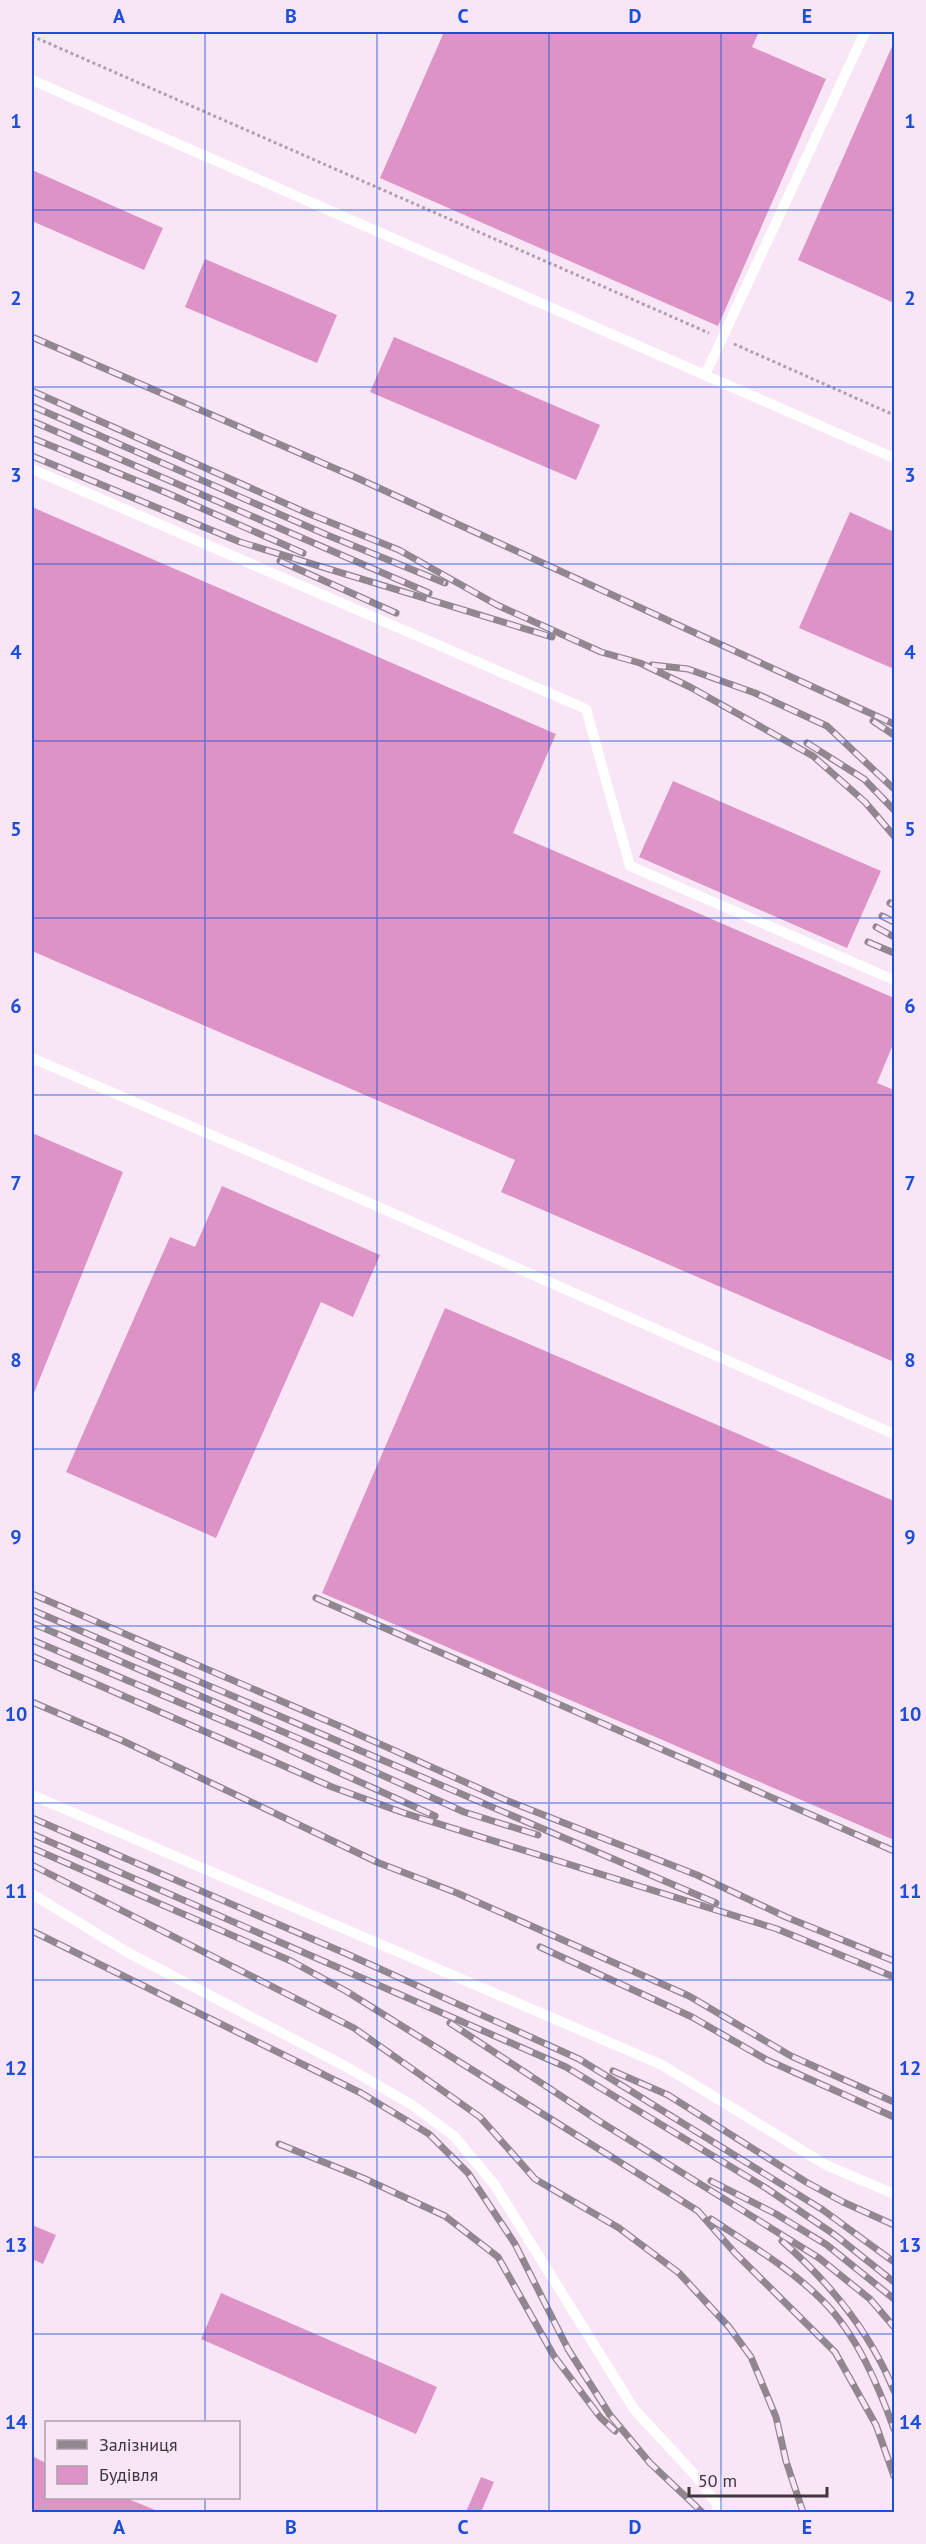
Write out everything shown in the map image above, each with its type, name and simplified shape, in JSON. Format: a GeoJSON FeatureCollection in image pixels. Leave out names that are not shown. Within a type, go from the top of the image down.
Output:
{"type":"FeatureCollection","features":[{"type":"Feature","properties":{"kind":"lane"},"geometry":{"type":"LineString","coordinates":[[705,375],[865,32]]}},
{"type":"Feature","properties":{"kind":"lane"},"geometry":{"type":"LineString","coordinates":[[32,80],[894,458]]}},
{"type":"Feature","properties":{"kind":"lane"},"geometry":{"type":"LineString","coordinates":[[32,469],[586,709],[630,866],[894,980]]}},
{"type":"Feature","properties":{"kind":"lane"},"geometry":{"type":"LineString","coordinates":[[32,1058],[356,1197],[894,1434]]}},
{"type":"Feature","properties":{"kind":"lane"},"geometry":{"type":"LineString","coordinates":[[32,1795],[662,2065],[826,2165],[894,2194]]}},
{"type":"Feature","properties":{"kind":"lane"},"geometry":{"type":"LineString","coordinates":[[32,1894],[127,1952],[343,2065],[412,2105],[454,2136],[494,2184],[634,2409],[694,2474],[717,2504],[717,2512]]}},
{"type":"Feature","properties":{"kind":"path"},"geometry":{"type":"LineString","coordinates":[[32,36],[894,415]]}},
{"type":"Feature","properties":{"kind":"building"},"geometry":{"type":"Polygon","coordinates":[[[444,32],[759,32],[752,47],[826,79],[718,326],[380,178],[444,32]]]}},
{"type":"Feature","properties":{"kind":"building"},"geometry":{"type":"Polygon","coordinates":[[[894,42],[894,303],[798,260],[894,42]]]}},
{"type":"Feature","properties":{"kind":"building"},"geometry":{"type":"Polygon","coordinates":[[[32,170],[163,228],[144,270],[32,221],[32,170]]]}},
{"type":"Feature","properties":{"kind":"building"},"geometry":{"type":"Polygon","coordinates":[[[205,259],[337,315],[317,363],[185,307],[205,259]]]}},
{"type":"Feature","properties":{"kind":"building"},"geometry":{"type":"Polygon","coordinates":[[[394,337],[600,425],[576,480],[370,392],[394,337]]]}},
{"type":"Feature","properties":{"kind":"building"},"geometry":{"type":"Polygon","coordinates":[[[32,507],[556,734],[513,833],[894,998],[894,1042],[877,1083],[894,1090],[894,1362],[501,1192],[515,1160],[32,951],[32,507]]]}},
{"type":"Feature","properties":{"kind":"building"},"geometry":{"type":"Polygon","coordinates":[[[850,512],[894,532],[894,669],[799,628],[850,512]]]}},
{"type":"Feature","properties":{"kind":"building"},"geometry":{"type":"Polygon","coordinates":[[[673,781],[881,871],[847,948],[639,857],[673,781]]]}},
{"type":"Feature","properties":{"kind":"building"},"geometry":{"type":"Polygon","coordinates":[[[32,1133],[123,1172],[32,1398],[32,1133]]]}},
{"type":"Feature","properties":{"kind":"building"},"geometry":{"type":"Polygon","coordinates":[[[222,1186],[380,1255],[353,1317],[321,1302],[216,1538],[66,1472],[170,1237],[195,1247],[222,1186]]]}},
{"type":"Feature","properties":{"kind":"building"},"geometry":{"type":"Polygon","coordinates":[[[445,1308],[894,1501],[894,1840],[322,1593],[445,1308]]]}},
{"type":"Feature","properties":{"kind":"building"},"geometry":{"type":"Polygon","coordinates":[[[32,2225],[56,2235],[43,2264],[32,2259],[32,2225]]]}},
{"type":"Feature","properties":{"kind":"building"},"geometry":{"type":"Polygon","coordinates":[[[221,2293],[437,2387],[416,2434],[201,2339],[221,2293]]]}},
{"type":"Feature","properties":{"kind":"building"},"geometry":{"type":"Polygon","coordinates":[[[32,2456],[45,2462],[45,2499],[128,2499],[160,2512],[32,2512],[32,2456]]]}},
{"type":"Feature","properties":{"kind":"building"},"geometry":{"type":"Polygon","coordinates":[[[481,2477],[494,2482],[481,2512],[466,2512],[481,2477]]]}},
{"type":"Feature","properties":{"kind":"railway"},"geometry":{"type":"LineString","coordinates":[[32,337],[357,478],[894,724]]}},
{"type":"Feature","properties":{"kind":"railway"},"geometry":{"type":"LineString","coordinates":[[32,391],[307,513],[399,550],[497,605],[601,652],[640,663],[690,687],[813,756],[865,802],[894,836]]}},
{"type":"Feature","properties":{"kind":"railway"},"geometry":{"type":"LineString","coordinates":[[32,406],[327,535],[445,583]]}},
{"type":"Feature","properties":{"kind":"railway"},"geometry":{"type":"LineString","coordinates":[[32,421],[429,593]]}},
{"type":"Feature","properties":{"kind":"railway"},"geometry":{"type":"LineString","coordinates":[[32,438],[167,493],[303,553]]}},
{"type":"Feature","properties":{"kind":"railway"},"geometry":{"type":"LineString","coordinates":[[32,456],[240,542],[552,637]]}},
{"type":"Feature","properties":{"kind":"railway"},"geometry":{"type":"LineString","coordinates":[[280,561],[396,613]]}},
{"type":"Feature","properties":{"kind":"railway"},"geometry":{"type":"LineString","coordinates":[[652,665],[688,669],[755,693],[827,726],[894,789]]}},
{"type":"Feature","properties":{"kind":"railway"},"geometry":{"type":"LineString","coordinates":[[873,721],[894,735]]}},
{"type":"Feature","properties":{"kind":"railway"},"geometry":{"type":"LineString","coordinates":[[807,743],[864,779],[894,810]]}},
{"type":"Feature","properties":{"kind":"railway"},"geometry":{"type":"LineString","coordinates":[[890,903],[894,905]]}},
{"type":"Feature","properties":{"kind":"railway"},"geometry":{"type":"LineString","coordinates":[[882,916],[894,922]]}},
{"type":"Feature","properties":{"kind":"railway"},"geometry":{"type":"LineString","coordinates":[[876,927],[894,937]]}},
{"type":"Feature","properties":{"kind":"railway"},"geometry":{"type":"LineString","coordinates":[[868,942],[894,953]]}},
{"type":"Feature","properties":{"kind":"railway"},"geometry":{"type":"LineString","coordinates":[[32,1594],[503,1799],[697,1875],[786,1917],[894,1961]]}},
{"type":"Feature","properties":{"kind":"railway"},"geometry":{"type":"LineString","coordinates":[[316,1598],[894,1851]]}},
{"type":"Feature","properties":{"kind":"railway"},"geometry":{"type":"LineString","coordinates":[[32,1610],[716,1903]]}},
{"type":"Feature","properties":{"kind":"railway"},"geometry":{"type":"LineString","coordinates":[[32,1623],[464,1812],[538,1835]]}},
{"type":"Feature","properties":{"kind":"railway"},"geometry":{"type":"LineString","coordinates":[[32,1640],[254,1734],[435,1816]]}},
{"type":"Feature","properties":{"kind":"railway"},"geometry":{"type":"LineString","coordinates":[[32,1656],[332,1787],[404,1813],[777,1929],[894,1977]]}},
{"type":"Feature","properties":{"kind":"railway"},"geometry":{"type":"LineString","coordinates":[[32,1702],[121,1740],[379,1863],[457,1893],[689,1996],[791,2056],[894,2102]]}},
{"type":"Feature","properties":{"kind":"railway"},"geometry":{"type":"LineString","coordinates":[[32,1818],[347,1954],[579,2059],[823,2210],[894,2262]]}},
{"type":"Feature","properties":{"kind":"railway"},"geometry":{"type":"LineString","coordinates":[[32,1834],[566,2067],[766,2188],[835,2235],[894,2282]]}},
{"type":"Feature","properties":{"kind":"railway"},"geometry":{"type":"LineString","coordinates":[[32,1848],[291,1961],[346,1991],[698,2211],[735,2253],[835,2352],[876,2425],[894,2476]]}},
{"type":"Feature","properties":{"kind":"railway"},"geometry":{"type":"LineString","coordinates":[[32,1865],[354,2028],[480,2117],[535,2179],[619,2228],[679,2273],[729,2327],[751,2357],[776,2417],[786,2461],[803,2512]]}},
{"type":"Feature","properties":{"kind":"railway"},"geometry":{"type":"LineString","coordinates":[[32,1931],[361,2093],[429,2134],[468,2173],[515,2244],[568,2349],[610,2415],[650,2463],[702,2512]]}},
{"type":"Feature","properties":{"kind":"railway"},"geometry":{"type":"LineString","coordinates":[[540,1947],[692,2017],[767,2060],[894,2117]]}},
{"type":"Feature","properties":{"kind":"railway"},"geometry":{"type":"LineString","coordinates":[[450,2023],[599,2121],[819,2258],[870,2299],[894,2327]]}},
{"type":"Feature","properties":{"kind":"railway"},"geometry":{"type":"LineString","coordinates":[[613,2071],[668,2095],[806,2182],[894,2225]]}},
{"type":"Feature","properties":{"kind":"railway"},"geometry":{"type":"LineString","coordinates":[[279,2144],[363,2178],[445,2216],[498,2257],[554,2356],[600,2417],[615,2431]]}},
{"type":"Feature","properties":{"kind":"railway"},"geometry":{"type":"LineString","coordinates":[[711,2181],[776,2214],[827,2245],[894,2299]]}},
{"type":"Feature","properties":{"kind":"railway"},"geometry":{"type":"LineString","coordinates":[[711,2219],[797,2278],[835,2314],[865,2361],[894,2429]]}},
{"type":"Feature","properties":{"kind":"railway"},"geometry":{"type":"LineString","coordinates":[[782,2241],[800,2257],[847,2309],[873,2348],[894,2391]]}}]}
